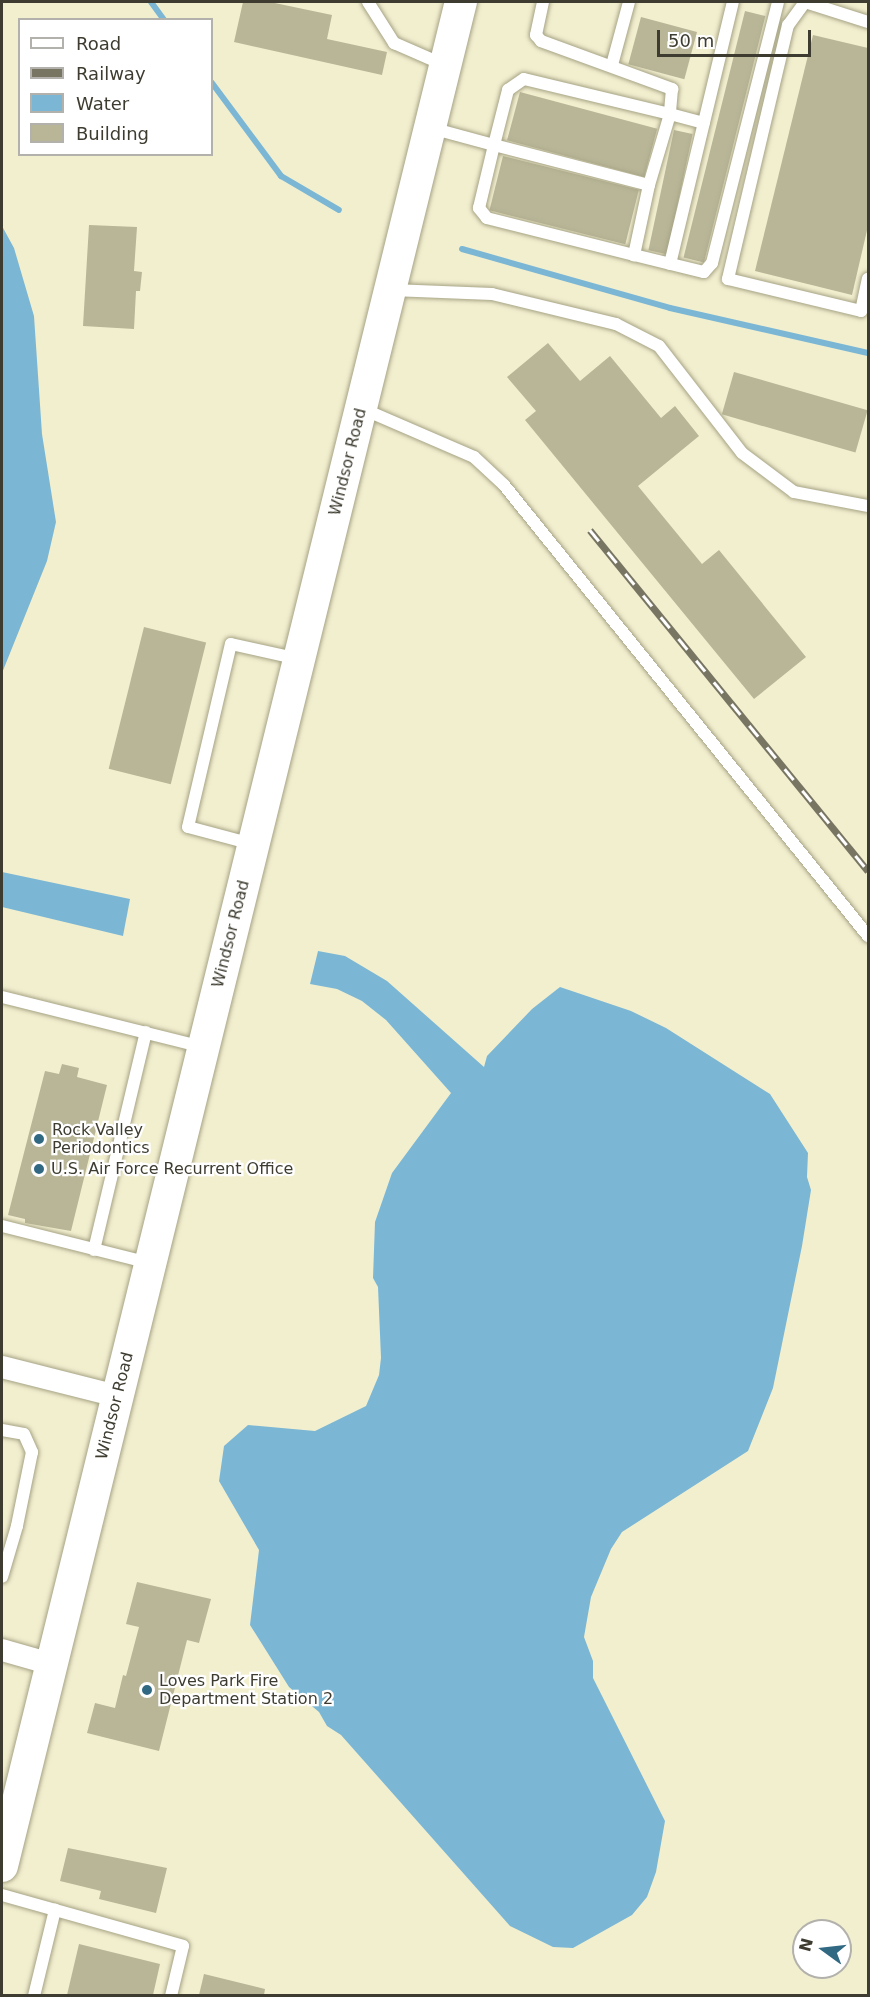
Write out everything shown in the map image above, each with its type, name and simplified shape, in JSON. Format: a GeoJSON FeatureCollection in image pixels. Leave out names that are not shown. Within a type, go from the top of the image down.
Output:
{"type":"FeatureCollection","features":[{"type":"Feature","properties":{"kind":"street","name":"Windsor Road"},"geometry":{"type":"LineString","coordinates":[[2,1866],[461,2]]}},
{"type":"Feature","properties":{"kind":"street"},"geometry":{"type":"LineString","coordinates":[[2,1367],[117,1396]]}},
{"type":"Feature","properties":{"kind":"street"},"geometry":{"type":"LineString","coordinates":[[2,1650],[51,1664]]}},
{"type":"Feature","properties":{"kind":"lane"},"geometry":{"type":"LineString","coordinates":[[368,2],[394,43],[445,66]]}},
{"type":"Feature","properties":{"kind":"lane"},"geometry":{"type":"LineString","coordinates":[[543,2],[536,35],[541,41],[612,65],[672,89],[670,114],[650,185],[634,255]]}},
{"type":"Feature","properties":{"kind":"lane"},"geometry":{"type":"LineString","coordinates":[[612,65],[629,2]]}},
{"type":"Feature","properties":{"kind":"lane"},"geometry":{"type":"LineString","coordinates":[[670,264],[733,2]]}},
{"type":"Feature","properties":{"kind":"lane"},"geometry":{"type":"LineString","coordinates":[[704,123],[524,79],[508,90],[479,208],[487,218],[704,272],[712,263],[777,2]]}},
{"type":"Feature","properties":{"kind":"lane"},"geometry":{"type":"LineString","coordinates":[[868,22],[805,2],[788,25],[729,279],[861,311],[868,279]]}},
{"type":"Feature","properties":{"kind":"lane"},"geometry":{"type":"LineString","coordinates":[[430,128],[650,185]]}},
{"type":"Feature","properties":{"kind":"lane"},"geometry":{"type":"LineString","coordinates":[[390,290],[492,294],[616,324],[659,346],[742,453],[794,492],[868,507]]}},
{"type":"Feature","properties":{"kind":"lane"},"geometry":{"type":"LineString","coordinates":[[361,408],[474,457],[504,485],[868,936]]}},
{"type":"Feature","properties":{"kind":"lane"},"geometry":{"type":"LineString","coordinates":[[254,844],[188,826],[231,644],[299,659]]}},
{"type":"Feature","properties":{"kind":"lane"},"geometry":{"type":"LineString","coordinates":[[2,997],[203,1047]]}},
{"type":"Feature","properties":{"kind":"lane"},"geometry":{"type":"LineString","coordinates":[[94,1250],[146,1032]]}},
{"type":"Feature","properties":{"kind":"lane"},"geometry":{"type":"LineString","coordinates":[[2,1226],[150,1264]]}},
{"type":"Feature","properties":{"kind":"lane"},"geometry":{"type":"LineString","coordinates":[[2,1431],[24,1434],[32,1452],[17,1526],[2,1577]]}},
{"type":"Feature","properties":{"kind":"lane"},"geometry":{"type":"LineString","coordinates":[[2,1895],[183,1947],[171,1995]]}},
{"type":"Feature","properties":{"kind":"lane"},"geometry":{"type":"LineString","coordinates":[[34,1995],[55,1910]]}},
{"type":"Feature","properties":{"kind":"water"},"geometry":{"type":"Polygon","coordinates":[[[2,226],[14,248],[34,316],[42,434],[56,522],[47,561],[2,673],[2,226]]]}},
{"type":"Feature","properties":{"kind":"water"},"geometry":{"type":"Polygon","coordinates":[[[2,872],[130,899],[123,936],[2,907],[2,872]]]}},
{"type":"Feature","properties":{"kind":"water"},"geometry":{"type":"Polygon","coordinates":[[[318,951],[345,956],[387,981],[484,1067],[487,1056],[532,1009],[560,987],[631,1011],[666,1028],[770,1094],[808,1153],[807,1177],[811,1190],[802,1246],[773,1388],[748,1451],[622,1532],[611,1549],[591,1597],[584,1637],[593,1661],[593,1678],[665,1821],[656,1872],[647,1897],[632,1915],[573,1948],[553,1947],[510,1926],[341,1735],[327,1726],[319,1712],[289,1687],[250,1625],[259,1550],[219,1481],[224,1446],[248,1425],[315,1431],[366,1406],[379,1375],[381,1358],[378,1287],[373,1278],[375,1222],[392,1173],[451,1093],[386,1020],[362,1001],[337,989],[310,984],[318,951]]]}},
{"type":"Feature","properties":{"kind":"building"},"geometry":{"type":"Polygon","coordinates":[[[243,2],[270,2],[332,15],[327,39],[387,52],[382,75],[234,42],[243,2]]]}},
{"type":"Feature","properties":{"kind":"building"},"geometry":{"type":"Polygon","coordinates":[[[745,11],[765,16],[704,263],[684,257],[745,11]]]}},
{"type":"Feature","properties":{"kind":"building"},"geometry":{"type":"Polygon","coordinates":[[[641,17],[697,32],[684,79],[628,64],[641,17]]]}},
{"type":"Feature","properties":{"kind":"building"},"geometry":{"type":"Polygon","coordinates":[[[813,35],[868,48],[868,226],[852,295],[755,271],[813,35]]]}},
{"type":"Feature","properties":{"kind":"building"},"geometry":{"type":"Polygon","coordinates":[[[520,92],[657,129],[644,177],[507,140],[520,92]]]}},
{"type":"Feature","properties":{"kind":"building"},"geometry":{"type":"Polygon","coordinates":[[[674,130],[693,134],[667,254],[648,250],[674,130]]]}},
{"type":"Feature","properties":{"kind":"building"},"geometry":{"type":"Polygon","coordinates":[[[503,156],[639,190],[625,244],[489,210],[503,156]]]}},
{"type":"Feature","properties":{"kind":"building"},"geometry":{"type":"Polygon","coordinates":[[[89,225],[137,227],[134,271],[142,272],[140,291],[136,291],[134,329],[83,326],[89,225]]]}},
{"type":"Feature","properties":{"kind":"building"},"geometry":{"type":"Polygon","coordinates":[[[548,343],[580,381],[610,356],[661,418],[675,406],[699,436],[638,486],[702,564],[719,550],[806,657],[754,699],[525,420],[536,411],[507,377],[548,343]]]}},
{"type":"Feature","properties":{"kind":"building"},"geometry":{"type":"Polygon","coordinates":[[[734,372],[868,410],[855,453],[722,414],[734,372]]]}},
{"type":"Feature","properties":{"kind":"building"},"geometry":{"type":"Polygon","coordinates":[[[144,627],[206,642],[171,784],[109,769],[144,627]]]}},
{"type":"Feature","properties":{"kind":"building"},"geometry":{"type":"Polygon","coordinates":[[[62,1064],[79,1068],[77,1077],[107,1085],[71,1231],[25,1223],[25,1219],[8,1215],[45,1071],[59,1074],[62,1064]]]}},
{"type":"Feature","properties":{"kind":"building","name":"Loves Park Fire Department Station 2"},"geometry":{"type":"Polygon","coordinates":[[[137,1582],[211,1599],[199,1643],[187,1640],[159,1751],[87,1733],[95,1703],[115,1708],[123,1675],[126,1676],[139,1627],[126,1624],[137,1582]]]}},
{"type":"Feature","properties":{"kind":"building"},"geometry":{"type":"Polygon","coordinates":[[[68,1848],[167,1868],[156,1913],[99,1899],[101,1891],[60,1881],[68,1848]]]}},
{"type":"Feature","properties":{"kind":"building"},"geometry":{"type":"Polygon","coordinates":[[[79,1944],[160,1964],[153,1995],[67,1995],[79,1944]]]}},
{"type":"Feature","properties":{"kind":"building"},"geometry":{"type":"Polygon","coordinates":[[[204,1974],[265,1989],[264,1995],[199,1995],[204,1974]]]}},
{"type":"Feature","properties":{"kind":"waterway"},"geometry":{"type":"LineString","coordinates":[[151,2],[163,18]]}},
{"type":"Feature","properties":{"kind":"waterway"},"geometry":{"type":"LineString","coordinates":[[213,84],[281,176],[339,210]]}},
{"type":"Feature","properties":{"kind":"waterway"},"geometry":{"type":"LineString","coordinates":[[462,249],[670,308],[868,353]]}},
{"type":"Feature","properties":{"kind":"railway"},"geometry":{"type":"LineString","coordinates":[[590,530],[868,871]]}},
{"type":"Feature","properties":{"kind":"place","name":"Rock Valley Periodontics"},"geometry":{"type":"Point","coordinates":[39,1139]}},
{"type":"Feature","properties":{"kind":"place","name":"U.S. Air Force Recurrent Office"},"geometry":{"type":"Point","coordinates":[39,1169]}},
{"type":"Feature","properties":{"kind":"place","name":"Loves Park Fire Department Station 2"},"geometry":{"type":"Point","coordinates":[147,1690]}}]}
